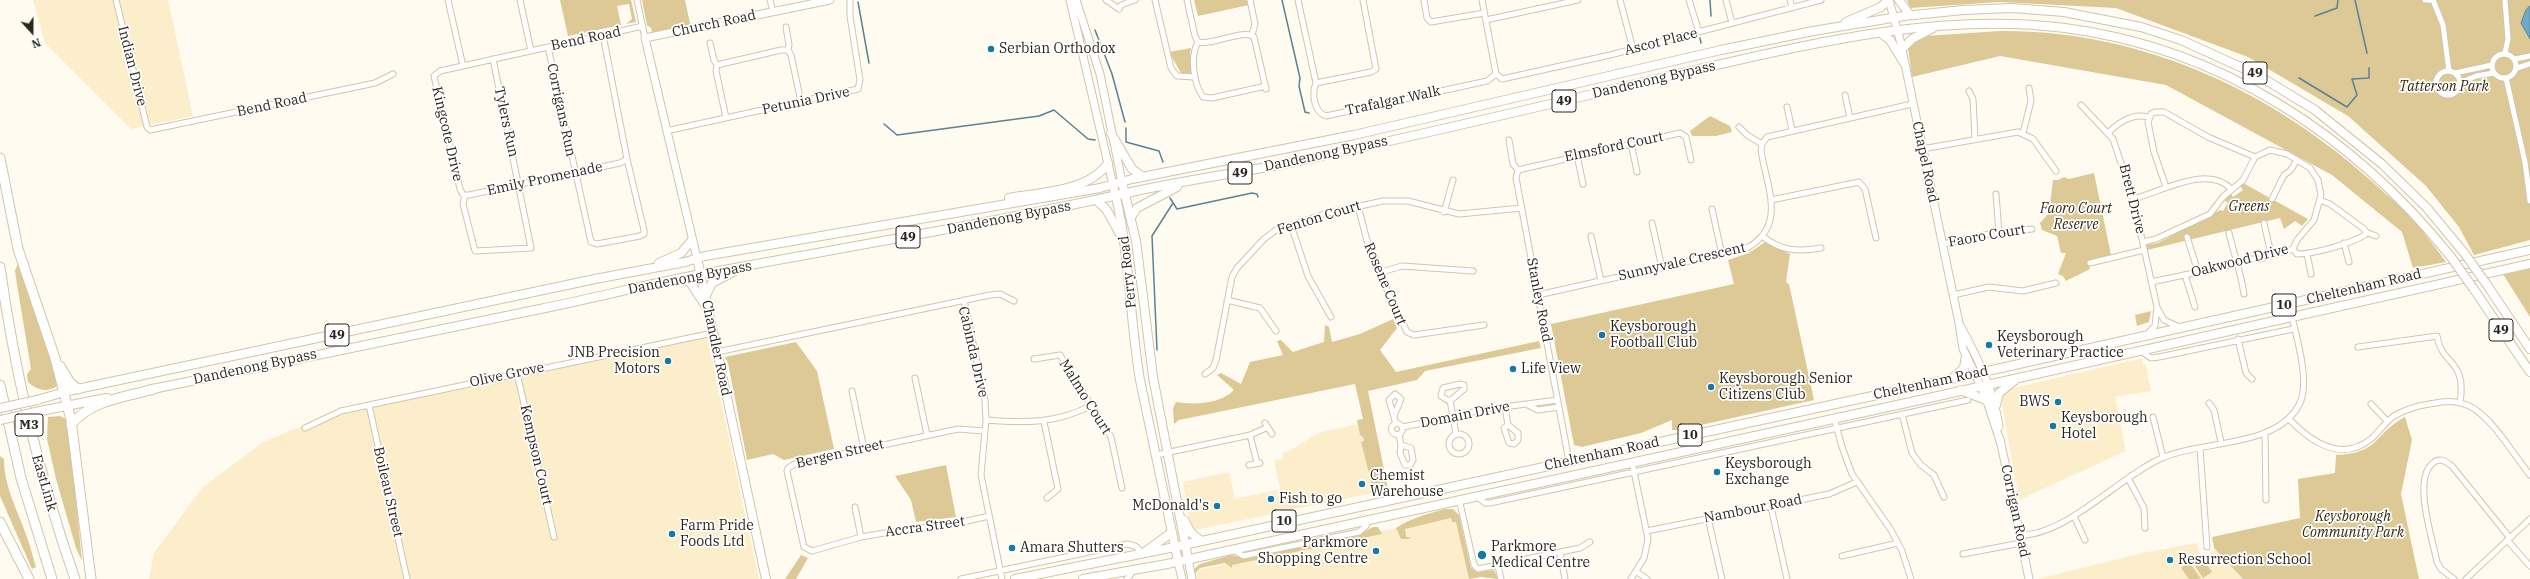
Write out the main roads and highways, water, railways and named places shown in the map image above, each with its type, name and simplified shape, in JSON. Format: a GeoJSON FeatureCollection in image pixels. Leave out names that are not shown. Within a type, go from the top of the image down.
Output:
{"type":"FeatureCollection","features":[{"type":"Feature","properties":{"kind":"highway"},"geometry":{"type":"LineString","coordinates":[[0,158],[18,249],[54,358],[67,406],[71,425],[91,579]]}},
{"type":"Feature","properties":{"kind":"highway","name":"EastLink"},"geometry":{"type":"LineString","coordinates":[[0,267],[10,343],[28,421],[54,518],[75,579]]}},
{"type":"Feature","properties":{"kind":"highway"},"geometry":{"type":"LineString","coordinates":[[54,358],[70,383],[78,389]]}},
{"type":"Feature","properties":{"kind":"highway","name":"EastLink"},"geometry":{"type":"LineString","coordinates":[[0,385],[21,478],[52,579]]}},
{"type":"Feature","properties":{"kind":"highway"},"geometry":{"type":"LineString","coordinates":[[71,425],[80,414],[94,406],[154,389]]}},
{"type":"Feature","properties":{"kind":"highway"},"geometry":{"type":"LineString","coordinates":[[0,522],[29,579]]}},
{"type":"Feature","properties":{"kind":"main road","name":"Church Road"},"geometry":{"type":"LineString","coordinates":[[645,38],[830,0]]}},
{"type":"Feature","properties":{"kind":"main road","name":"Perry Road"},"geometry":{"type":"LineString","coordinates":[[1070,0],[1116,197],[1125,243],[1135,351],[1178,561]]}},
{"type":"Feature","properties":{"kind":"main road","name":"Perry Road"},"geometry":{"type":"LineString","coordinates":[[1076,0],[1100,74],[1111,133],[1131,217],[1138,256],[1149,355],[1188,559]]}},
{"type":"Feature","properties":{"kind":"main road"},"geometry":{"type":"LineString","coordinates":[[1832,28],[1872,12],[1888,0]]}},
{"type":"Feature","properties":{"kind":"main road","name":"Chapel Road"},"geometry":{"type":"LineString","coordinates":[[1888,0],[1898,30],[1912,104],[1959,323],[1961,342],[1974,374]]}},
{"type":"Feature","properties":{"kind":"main road"},"geometry":{"type":"LineString","coordinates":[[1899,0],[1910,15]]}},
{"type":"Feature","properties":{"kind":"main road","name":"Dandenong Bypass"},"geometry":{"type":"LineString","coordinates":[[0,408],[78,389],[595,279],[630,274],[756,246],[1113,185],[1143,177],[1354,135],[1721,50],[1832,28],[1910,15],[1987,8],[2064,12],[2141,27],[2214,53],[2278,86],[2339,128],[2399,180],[2437,220],[2465,254],[2530,349]]}},
{"type":"Feature","properties":{"kind":"main road","name":"Dandenong Bypass"},"geometry":{"type":"LineString","coordinates":[[0,420],[745,266],[1097,201],[1317,157],[1783,50],[1898,30],[1937,26],[2023,25],[2100,34],[2166,51],[2228,75],[2292,111],[2353,156],[2406,205],[2451,258],[2530,372]]}},
{"type":"Feature","properties":{"kind":"main road"},"geometry":{"type":"LineString","coordinates":[[1902,49],[1912,39],[1937,26]]}},
{"type":"Feature","properties":{"kind":"main road"},"geometry":{"type":"LineString","coordinates":[[1881,34],[1890,40],[1904,63]]}},
{"type":"Feature","properties":{"kind":"main road","name":"Chandler Road"},"geometry":{"type":"LineString","coordinates":[[645,38],[701,275],[766,579]]}},
{"type":"Feature","properties":{"kind":"main road"},"geometry":{"type":"LineString","coordinates":[[1111,133],[1132,169],[1143,177]]}},
{"type":"Feature","properties":{"kind":"main road"},"geometry":{"type":"LineString","coordinates":[[982,208],[1008,198],[1082,183],[1102,170],[1108,162]]}},
{"type":"Feature","properties":{"kind":"main road"},"geometry":{"type":"LineString","coordinates":[[1131,217],[1133,212],[1142,204],[1184,183]]}},
{"type":"Feature","properties":{"kind":"main road"},"geometry":{"type":"LineString","coordinates":[[1097,201],[1106,209],[1125,243]]}},
{"type":"Feature","properties":{"kind":"main road"},"geometry":{"type":"LineString","coordinates":[[630,274],[672,258],[685,250],[692,240]]}},
{"type":"Feature","properties":{"kind":"main road","name":"Cheltenham Road"},"geometry":{"type":"LineString","coordinates":[[1015,579],[1570,462],[2530,250]]}},
{"type":"Feature","properties":{"kind":"main road","name":"Cheltenham Road"},"geometry":{"type":"LineString","coordinates":[[1083,579],[1188,559],[1989,385],[2530,264]]}},
{"type":"Feature","properties":{"kind":"main road"},"geometry":{"type":"LineString","coordinates":[[705,297],[712,283],[745,266]]}},
{"type":"Feature","properties":{"kind":"main road"},"geometry":{"type":"LineString","coordinates":[[682,279],[690,282],[708,308]]}},
{"type":"Feature","properties":{"kind":"main road","name":"Chapel Road"},"geometry":{"type":"LineString","coordinates":[[1959,323],[1989,385]]}},
{"type":"Feature","properties":{"kind":"main road"},"geometry":{"type":"LineString","coordinates":[[1954,378],[1964,368],[1966,356]]}},
{"type":"Feature","properties":{"kind":"main road","name":"Corrigan Road"},"geometry":{"type":"LineString","coordinates":[[1974,374],[1986,400],[2001,444]]}},
{"type":"Feature","properties":{"kind":"main road"},"geometry":{"type":"LineString","coordinates":[[1996,405],[1999,393],[2019,378]]}},
{"type":"Feature","properties":{"kind":"main road","name":"Corrigan Road"},"geometry":{"type":"LineString","coordinates":[[1989,385],[1996,405],[2001,444],[2029,579]]}},
{"type":"Feature","properties":{"kind":"main road"},"geometry":{"type":"LineString","coordinates":[[1961,390],[1986,400]]}},
{"type":"Feature","properties":{"kind":"main road"},"geometry":{"type":"LineString","coordinates":[[1629,448],[1632,462]]}},
{"type":"Feature","properties":{"kind":"main road"},"geometry":{"type":"LineString","coordinates":[[1570,462],[1572,475]]}},
{"type":"Feature","properties":{"kind":"main road"},"geometry":{"type":"LineString","coordinates":[[1384,500],[1387,515]]}},
{"type":"Feature","properties":{"kind":"main road"},"geometry":{"type":"LineString","coordinates":[[1178,507],[1187,528],[1200,540]]}},
{"type":"Feature","properties":{"kind":"main road"},"geometry":{"type":"LineString","coordinates":[[1144,553],[1172,532]]}},
{"type":"Feature","properties":{"kind":"main road"},"geometry":{"type":"LineString","coordinates":[[1188,559],[1192,579]]}},
{"type":"Feature","properties":{"kind":"main road"},"geometry":{"type":"LineString","coordinates":[[1178,561],[1182,579]]}},
{"type":"Feature","properties":{"kind":"water"},"geometry":{"type":"Polygon","coordinates":[[[2530,6],[2530,39],[2521,23],[2526,10],[2530,6]]]}},
{"type":"Feature","properties":{"kind":"waterway"},"geometry":{"type":"LineString","coordinates":[[1282,0],[1300,78],[1299,86],[1305,112],[1309,113]]}},
{"type":"Feature","properties":{"kind":"waterway"},"geometry":{"type":"LineString","coordinates":[[1710,0],[1711,16]]}},
{"type":"Feature","properties":{"kind":"waterway"},"geometry":{"type":"LineString","coordinates":[[2315,16],[2337,8],[2338,0]]}},
{"type":"Feature","properties":{"kind":"waterway"},"geometry":{"type":"LineString","coordinates":[[2355,0],[2367,53]]}},
{"type":"Feature","properties":{"kind":"waterway"},"geometry":{"type":"LineString","coordinates":[[858,2],[869,63]]}},
{"type":"Feature","properties":{"kind":"waterway"},"geometry":{"type":"LineString","coordinates":[[1095,30],[1112,74],[1125,122]]}},
{"type":"Feature","properties":{"kind":"waterway"},"geometry":{"type":"LineString","coordinates":[[1700,38],[1701,43]]}},
{"type":"Feature","properties":{"kind":"waterway"},"geometry":{"type":"LineString","coordinates":[[2299,78],[2347,107],[2357,95],[2352,79],[2369,78],[2369,68]]}},
{"type":"Feature","properties":{"kind":"waterway"},"geometry":{"type":"LineString","coordinates":[[884,124],[897,135],[1039,116],[1054,110],[1088,139],[1095,140]]}},
{"type":"Feature","properties":{"kind":"waterway"},"geometry":{"type":"LineString","coordinates":[[1126,128],[1126,142],[1159,151],[1163,162]]}},
{"type":"Feature","properties":{"kind":"waterway"},"geometry":{"type":"LineString","coordinates":[[1170,198],[1177,209],[1252,193],[1257,194],[1258,197]]}},
{"type":"Feature","properties":{"kind":"waterway"},"geometry":{"type":"LineString","coordinates":[[1157,350],[1152,236],[1173,203]]}},
{"type":"Feature","properties":{"kind":"place","name":"Serbian Orthodox"},"geometry":{"type":"Point","coordinates":[991,49]}},
{"type":"Feature","properties":{"kind":"place","name":"Keysborough Football Club"},"geometry":{"type":"Point","coordinates":[1602,335]}},
{"type":"Feature","properties":{"kind":"place","name":"Keysborough Veterinary Practice"},"geometry":{"type":"Point","coordinates":[1989,345]}},
{"type":"Feature","properties":{"kind":"place","name":"JNB Precision Motors"},"geometry":{"type":"Point","coordinates":[668,361]}},
{"type":"Feature","properties":{"kind":"place","name":"Life View"},"geometry":{"type":"Point","coordinates":[1513,369]}},
{"type":"Feature","properties":{"kind":"place","name":"Keysborough Senior Citizens Club"},"geometry":{"type":"Point","coordinates":[1711,387]}},
{"type":"Feature","properties":{"kind":"place","name":"BWS"},"geometry":{"type":"Point","coordinates":[2058,402]}},
{"type":"Feature","properties":{"kind":"place","name":"Keysborough Hotel"},"geometry":{"type":"Point","coordinates":[2053,426]}},
{"type":"Feature","properties":{"kind":"place","name":"Keysborough Exchange"},"geometry":{"type":"Point","coordinates":[1717,472]}},
{"type":"Feature","properties":{"kind":"place","name":"Chemist Warehouse"},"geometry":{"type":"Point","coordinates":[1362,484]}},
{"type":"Feature","properties":{"kind":"place","name":"Fish to go"},"geometry":{"type":"Point","coordinates":[1271,499]}},
{"type":"Feature","properties":{"kind":"place","name":"McDonald's"},"geometry":{"type":"Point","coordinates":[1217,506]}},
{"type":"Feature","properties":{"kind":"place","name":"Farm Pride Foods Ltd"},"geometry":{"type":"Point","coordinates":[672,534]}},
{"type":"Feature","properties":{"kind":"place","name":"Amara Shutters"},"geometry":{"type":"Point","coordinates":[1012,548]}},
{"type":"Feature","properties":{"kind":"place","name":"Parkmore Shopping Centre"},"geometry":{"type":"Point","coordinates":[1376,551]}},
{"type":"Feature","properties":{"kind":"place","name":"Parkmore Medical Centre"},"geometry":{"type":"Point","coordinates":[1482,555]}},
{"type":"Feature","properties":{"kind":"place","name":"Resurrection School"},"geometry":{"type":"Point","coordinates":[2170,560]}},
{"type":"Feature","properties":{"kind":"park label","name":"Tatterson Park"},"geometry":{"type":"Point","coordinates":[2444,87]}},
{"type":"Feature","properties":{"kind":"park label","name":"Greens"},"geometry":{"type":"Point","coordinates":[2249,207]}},
{"type":"Feature","properties":{"kind":"park label","name":"Faoro Court Reserve"},"geometry":{"type":"Point","coordinates":[2076,218]}},
{"type":"Feature","properties":{"kind":"park label","name":"Keysborough Community Park"},"geometry":{"type":"Point","coordinates":[2353,526]}}]}
